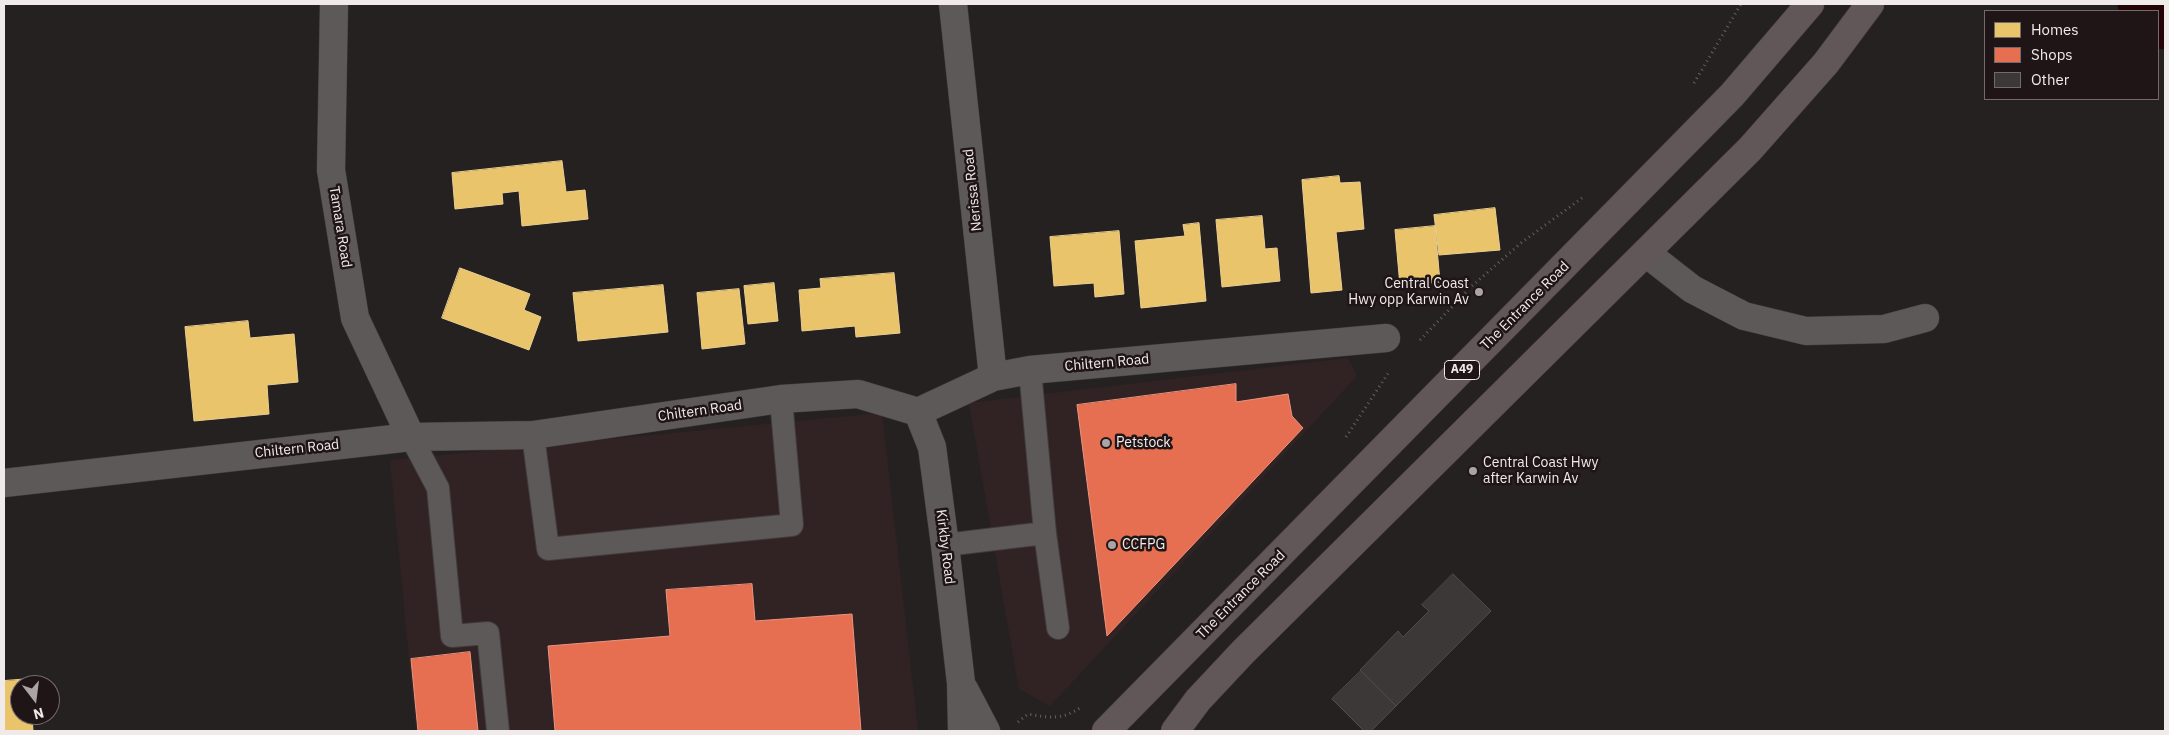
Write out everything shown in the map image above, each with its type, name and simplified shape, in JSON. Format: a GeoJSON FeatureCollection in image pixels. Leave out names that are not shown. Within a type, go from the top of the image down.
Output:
{"type":"FeatureCollection","features":[{"type":"Feature","properties":{"kind":"highway","name":"The Entrance Road"},"geometry":{"type":"LineString","coordinates":[[1106,731],[1732,95],[1810,4]]}},
{"type":"Feature","properties":{"kind":"highway"},"geometry":{"type":"LineString","coordinates":[[1175,731],[1198,700],[1243,652],[1750,149],[1826,63],[1870,4]]}},
{"type":"Feature","properties":{"kind":"street","name":"Tamara Road"},"geometry":{"type":"LineString","coordinates":[[334,4],[331,170],[355,318],[412,436]]}},
{"type":"Feature","properties":{"kind":"street","name":"Nerissa Road"},"geometry":{"type":"LineString","coordinates":[[953,4],[993,377]]}},
{"type":"Feature","properties":{"kind":"street"},"geometry":{"type":"LineString","coordinates":[[1646,253],[1692,289],[1744,316],[1806,331],[1884,329],[1925,318]]}},
{"type":"Feature","properties":{"kind":"street","name":"Chiltern Road"},"geometry":{"type":"LineString","coordinates":[[4,483],[412,436],[533,436],[782,399],[858,394],[918,412],[993,377],[1030,370],[1386,338]]}},
{"type":"Feature","properties":{"kind":"street","name":"Kirkby Road"},"geometry":{"type":"LineString","coordinates":[[918,412],[932,447],[961,683],[962,731]]}},
{"type":"Feature","properties":{"kind":"street","name":"Kirkby Road"},"geometry":{"type":"LineString","coordinates":[[961,683],[986,731]]}},
{"type":"Feature","properties":{"kind":"lane"},"geometry":{"type":"LineString","coordinates":[[1030,370],[1045,532],[1058,628]]}},
{"type":"Feature","properties":{"kind":"lane"},"geometry":{"type":"LineString","coordinates":[[533,436],[548,548],[792,525],[782,399]]}},
{"type":"Feature","properties":{"kind":"lane"},"geometry":{"type":"LineString","coordinates":[[412,436],[438,488],[452,636],[488,634],[498,731]]}},
{"type":"Feature","properties":{"kind":"lane"},"geometry":{"type":"LineString","coordinates":[[945,545],[1045,532]]}},
{"type":"Feature","properties":{"kind":"path"},"geometry":{"type":"LineString","coordinates":[[1689,92],[1705,68],[1741,4]]}},
{"type":"Feature","properties":{"kind":"path"},"geometry":{"type":"LineString","coordinates":[[1419,341],[1479,280],[1521,243],[1587,194]]}},
{"type":"Feature","properties":{"kind":"path"},"geometry":{"type":"LineString","coordinates":[[1344,440],[1392,368]]}},
{"type":"Feature","properties":{"kind":"path"},"geometry":{"type":"LineString","coordinates":[[1013,726],[1028,714],[1051,719],[1069,716],[1085,705]]}},
{"type":"Feature","properties":{"kind":"shaded area"},"geometry":{"type":"Polygon","coordinates":[[[1348,358],[1357,376],[1050,706],[1019,689],[969,403],[1348,358]]]}},
{"type":"Feature","properties":{"kind":"shaded area"},"geometry":{"type":"Polygon","coordinates":[[[882,413],[918,731],[416,731],[390,460],[882,413]]]}},
{"type":"Feature","properties":{"kind":"building: Homes"},"geometry":{"type":"Polygon","coordinates":[[[562,161],[566,192],[585,190],[588,219],[522,226],[519,191],[502,193],[503,204],[455,209],[452,173],[562,161]]]}},
{"type":"Feature","properties":{"kind":"building: Homes"},"geometry":{"type":"Polygon","coordinates":[[[1339,176],[1340,183],[1360,182],[1364,229],[1336,232],[1342,290],[1311,293],[1302,180],[1339,176]]]}},
{"type":"Feature","properties":{"kind":"building: Homes"},"geometry":{"type":"Polygon","coordinates":[[[1495,208],[1500,250],[1439,255],[1434,215],[1495,208]]]}},
{"type":"Feature","properties":{"kind":"building: Homes"},"geometry":{"type":"Polygon","coordinates":[[[1262,216],[1265,249],[1277,248],[1280,281],[1222,287],[1216,220],[1262,216]]]}},
{"type":"Feature","properties":{"kind":"building: Homes"},"geometry":{"type":"Polygon","coordinates":[[[1199,223],[1206,301],[1141,308],[1135,241],[1185,236],[1183,225],[1199,223]]]}},
{"type":"Feature","properties":{"kind":"building: Homes"},"geometry":{"type":"Polygon","coordinates":[[[1435,226],[1440,282],[1400,286],[1395,230],[1435,226]]]}},
{"type":"Feature","properties":{"kind":"building: Homes"},"geometry":{"type":"Polygon","coordinates":[[[1119,231],[1124,294],[1095,297],[1094,283],[1054,286],[1050,237],[1119,231]]]}},
{"type":"Feature","properties":{"kind":"building: Homes"},"geometry":{"type":"Polygon","coordinates":[[[460,268],[530,294],[524,310],[541,317],[529,350],[442,318],[460,268]]]}},
{"type":"Feature","properties":{"kind":"building: Homes"},"geometry":{"type":"Polygon","coordinates":[[[894,273],[900,333],[856,337],[855,326],[802,331],[799,290],[821,288],[820,279],[894,273]]]}},
{"type":"Feature","properties":{"kind":"building: Homes"},"geometry":{"type":"Polygon","coordinates":[[[774,283],[778,321],[748,324],[744,286],[774,283]]]}},
{"type":"Feature","properties":{"kind":"building: Homes"},"geometry":{"type":"Polygon","coordinates":[[[663,285],[668,332],[578,341],[573,293],[663,285]]]}},
{"type":"Feature","properties":{"kind":"building: Homes"},"geometry":{"type":"Polygon","coordinates":[[[739,289],[745,344],[702,349],[697,293],[739,289]]]}},
{"type":"Feature","properties":{"kind":"building: Homes"},"geometry":{"type":"Polygon","coordinates":[[[248,321],[250,338],[294,334],[298,382],[267,385],[269,414],[194,421],[185,327],[248,321]]]}},
{"type":"Feature","properties":{"kind":"building: Homes"},"geometry":{"type":"Polygon","coordinates":[[[4,681],[10,681],[10,725],[33,725],[33,731],[4,731],[4,681]]]}},
{"type":"Feature","properties":{"kind":"building: Shops"},"geometry":{"type":"Polygon","coordinates":[[[1236,384],[1236,402],[1288,394],[1292,416],[1303,428],[1107,636],[1077,405],[1236,384]]]}},
{"type":"Feature","properties":{"kind":"building: Shops"},"geometry":{"type":"Polygon","coordinates":[[[752,584],[755,621],[852,614],[861,731],[555,731],[548,646],[670,636],[666,590],[752,584]]]}},
{"type":"Feature","properties":{"kind":"building: Shops"},"geometry":{"type":"Polygon","coordinates":[[[470,652],[478,731],[418,731],[411,659],[470,652]]]}},
{"type":"Feature","properties":{"kind":"building: Other"},"geometry":{"type":"Polygon","coordinates":[[[1453,574],[1491,611],[1396,706],[1360,670],[1398,631],[1403,637],[1429,611],[1422,605],[1453,574]]]}},
{"type":"Feature","properties":{"kind":"building: Other"},"geometry":{"type":"Polygon","coordinates":[[[1361,671],[1396,706],[1371,731],[1364,731],[1332,699],[1361,671]]]}},
{"type":"Feature","properties":{"kind":"waterway"},"geometry":{"type":"LineString","coordinates":[[2150,4],[2157,10]]}},
{"type":"Feature","properties":{"kind":"waterway"},"geometry":{"type":"LineString","coordinates":[[2159,12],[2165,17]]}},
{"type":"Feature","properties":{"kind":"place","name":"Central Coast Hwy opp Karwin Av"},"geometry":{"type":"Point","coordinates":[1479,292]}},
{"type":"Feature","properties":{"kind":"place","name":"Petstock"},"geometry":{"type":"Point","coordinates":[1106,443]}},
{"type":"Feature","properties":{"kind":"place","name":"Central Coast Hwy after Karwin Av"},"geometry":{"type":"Point","coordinates":[1473,471]}},
{"type":"Feature","properties":{"kind":"place","name":"CCFPG"},"geometry":{"type":"Point","coordinates":[1112,545]}}]}
